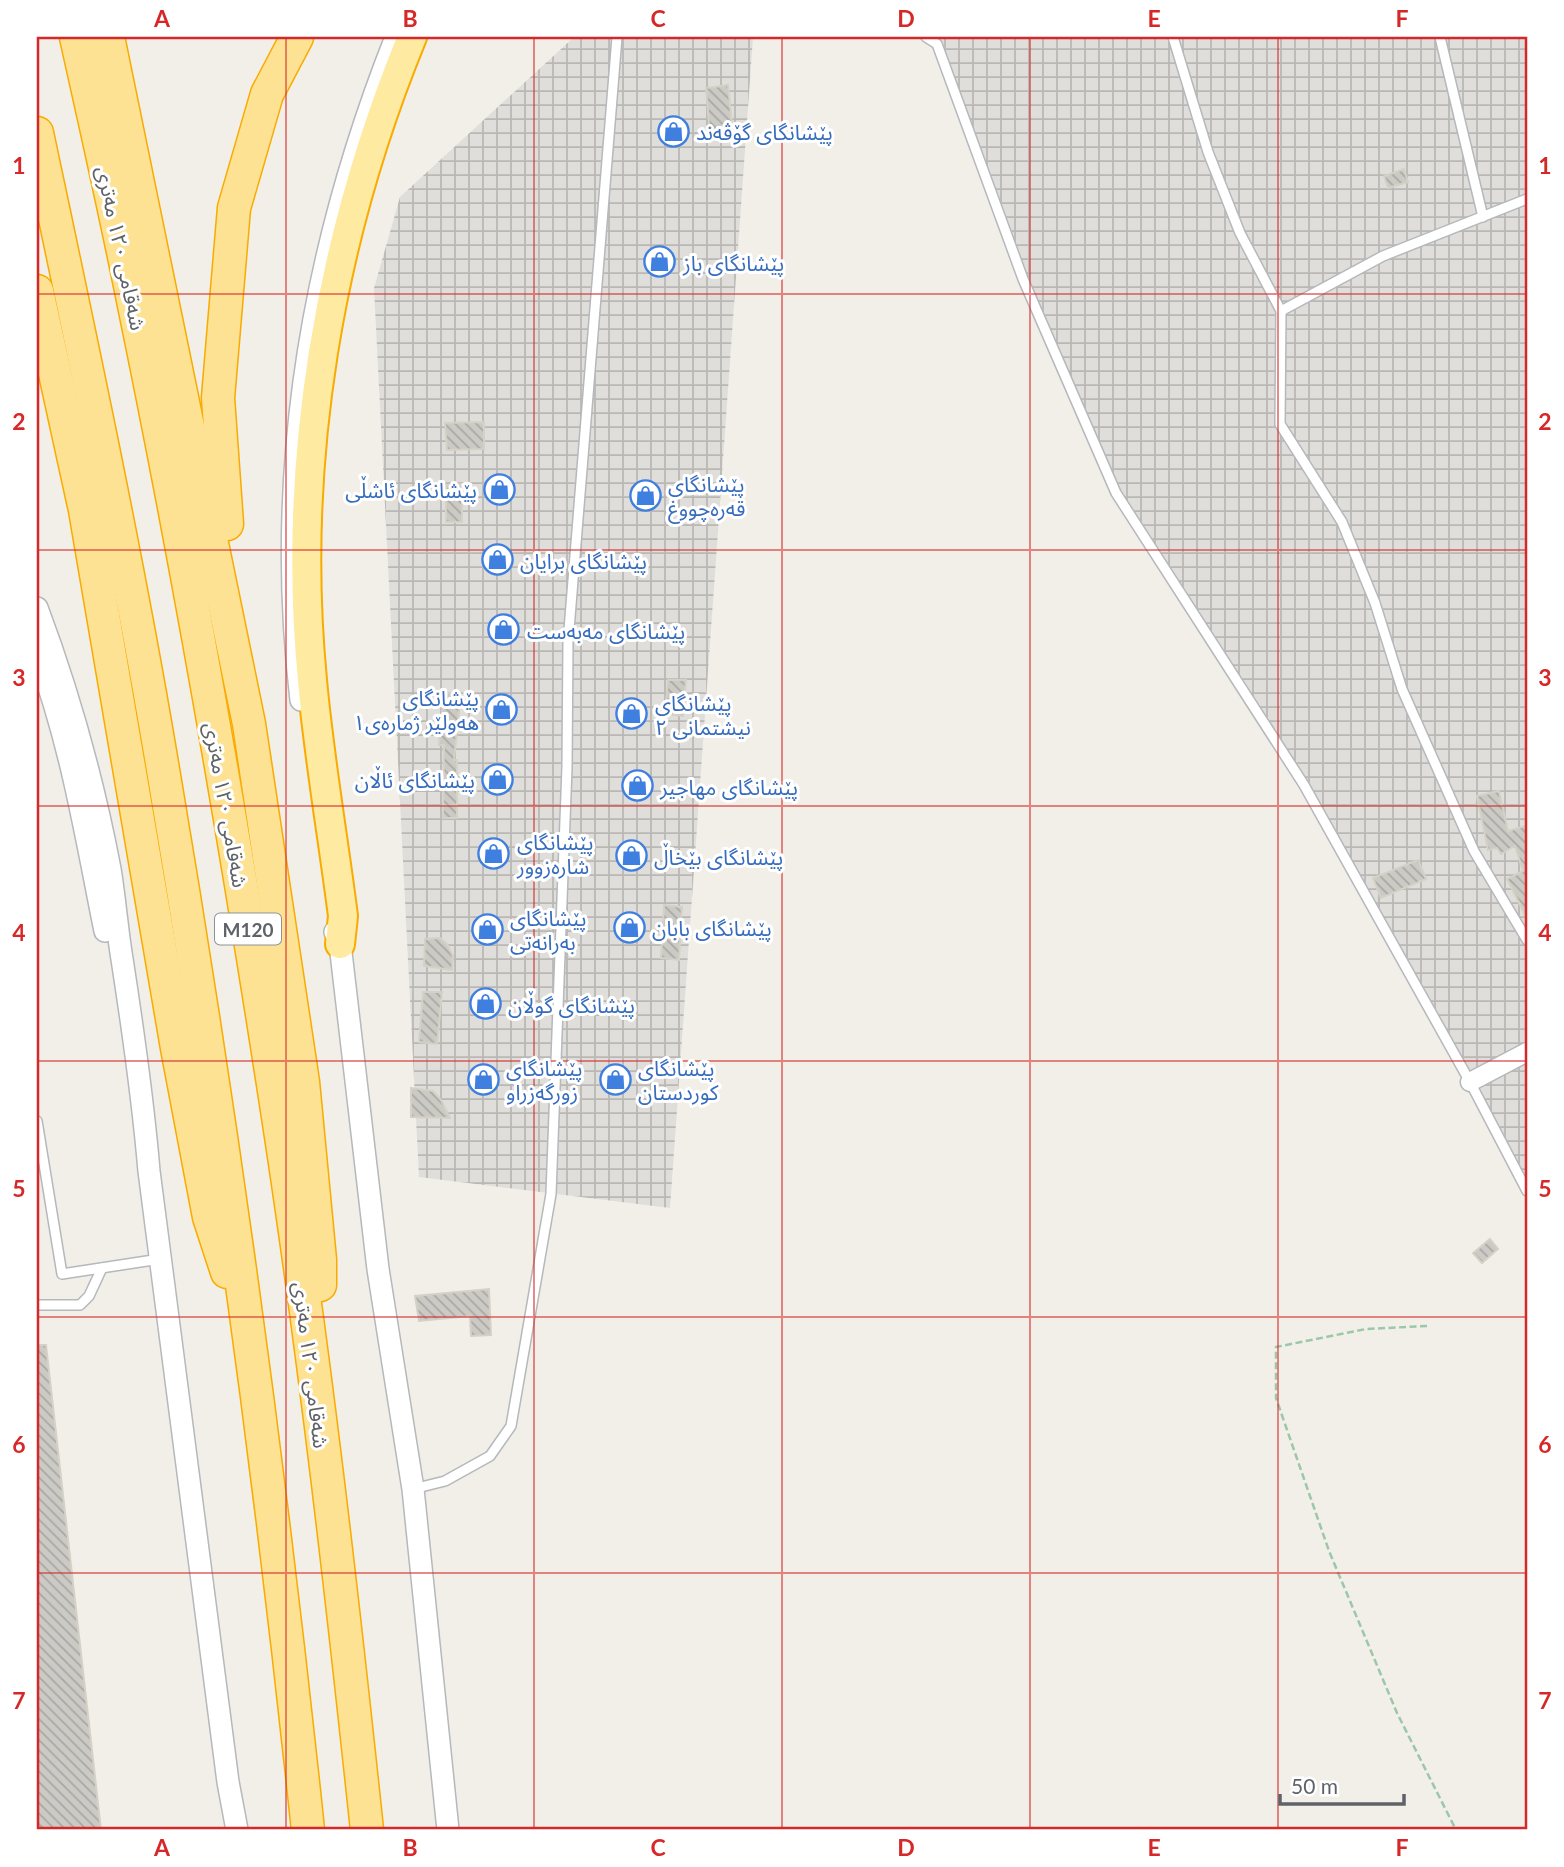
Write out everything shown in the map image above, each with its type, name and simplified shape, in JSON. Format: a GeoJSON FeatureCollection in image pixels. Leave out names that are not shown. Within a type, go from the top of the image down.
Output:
{"type":"FeatureCollection","features":[{"type":"Feature","properties":{"kind":"highway","name":"شەقامی ١٢٠ مەتری"},"geometry":{"type":"LineString","coordinates":[[76,37],[134,305],[201,655],[243,894],[280,1127],[314,1370],[367,1830]]}},
{"type":"Feature","properties":{"kind":"highway"},"geometry":{"type":"LineString","coordinates":[[108,37],[249,724]]}},
{"type":"Feature","properties":{"kind":"highway"},"geometry":{"type":"LineString","coordinates":[[297,37],[267,94],[234,208],[219,361],[218,398],[221,461],[249,724],[304,1096],[320,1259],[320,1314],[314,1370]]}},
{"type":"Feature","properties":{"kind":"highway"},"geometry":{"type":"LineString","coordinates":[[340,944],[343,916],[312,680],[309,637],[307,563],[314,410],[346,234],[375,136],[412,37]]}},
{"type":"Feature","properties":{"kind":"highway","name":"M120"},"geometry":{"type":"LineString","coordinates":[[37,133],[86,365],[153,714],[205,1027],[281,1577],[308,1830]]}},
{"type":"Feature","properties":{"kind":"highway"},"geometry":{"type":"LineString","coordinates":[[37,291],[85,510],[177,1048],[209,1217],[224,1264],[247,1317]]}},
{"type":"Feature","properties":{"kind":"highway"},"geometry":{"type":"LineString","coordinates":[[299,1830],[304,1788]]}},
{"type":"Feature","properties":{"kind":"street"},"geometry":{"type":"LineString","coordinates":[[396,37],[359,138],[330,242],[311,325],[295,475],[293,625],[329,916],[340,944],[379,1269],[413,1489],[448,1830]]}},
{"type":"Feature","properties":{"kind":"street"},"geometry":{"type":"LineString","coordinates":[[37,608],[56,659],[79,737],[110,872],[142,1093],[160,1259],[228,1782],[237,1830]]}},
{"type":"Feature","properties":{"kind":"street"},"geometry":{"type":"LineString","coordinates":[[37,653],[83,811],[133,1096],[149,1171]]}},
{"type":"Feature","properties":{"kind":"street"},"geometry":{"type":"LineString","coordinates":[[1470,1082],[1527,1052]]}},
{"type":"Feature","properties":{"kind":"street"},"geometry":{"type":"LineString","coordinates":[[226,1830],[228,1782]]}},
{"type":"Feature","properties":{"kind":"lane"},"geometry":{"type":"LineString","coordinates":[[413,1489],[445,1481],[490,1456],[511,1426],[551,1194],[566,781],[568,642],[617,37]]}},
{"type":"Feature","properties":{"kind":"lane"},"geometry":{"type":"LineString","coordinates":[[926,37],[937,44],[1023,279],[1115,493],[1304,785],[1470,1082],[1527,1191]]}},
{"type":"Feature","properties":{"kind":"lane"},"geometry":{"type":"LineString","coordinates":[[1173,37],[1208,152],[1240,233],[1281,311],[1280,424],[1342,522],[1375,603],[1402,689],[1474,851],[1527,940]]}},
{"type":"Feature","properties":{"kind":"lane"},"geometry":{"type":"LineString","coordinates":[[1440,37],[1483,217]]}},
{"type":"Feature","properties":{"kind":"lane"},"geometry":{"type":"LineString","coordinates":[[1281,311],[1383,256],[1527,199]]}},
{"type":"Feature","properties":{"kind":"lane"},"geometry":{"type":"LineString","coordinates":[[37,1121],[62,1274],[160,1259]]}},
{"type":"Feature","properties":{"kind":"lane"},"geometry":{"type":"LineString","coordinates":[[37,1306],[80,1305],[89,1296],[102,1268]]}},
{"type":"Feature","properties":{"kind":"path"},"geometry":{"type":"LineString","coordinates":[[1427,1326],[1366,1329],[1276,1347],[1276,1398],[1334,1563],[1396,1713],[1456,1830]]}},
{"type":"Feature","properties":{"kind":"shaded area"},"geometry":{"type":"Polygon","coordinates":[[[574,37],[753,37],[670,1208],[419,1177],[374,288],[400,197],[574,37]]]}},
{"type":"Feature","properties":{"kind":"shaded area"},"geometry":{"type":"Polygon","coordinates":[[[926,37],[1527,37],[1527,1191],[1304,785],[1116,493],[1023,279],[937,44],[926,37]]]}},
{"type":"Feature","properties":{"kind":"building"},"geometry":{"type":"Polygon","coordinates":[[[728,85],[733,134],[710,136],[706,88],[728,85]]]}},
{"type":"Feature","properties":{"kind":"building"},"geometry":{"type":"Polygon","coordinates":[[[1404,169],[1408,182],[1388,188],[1384,176],[1404,169]]]}},
{"type":"Feature","properties":{"kind":"building"},"geometry":{"type":"Polygon","coordinates":[[[484,422],[484,449],[447,450],[445,423],[484,422]]]}},
{"type":"Feature","properties":{"kind":"building"},"geometry":{"type":"Polygon","coordinates":[[[462,484],[462,522],[446,522],[446,485],[462,484]]]}},
{"type":"Feature","properties":{"kind":"building"},"geometry":{"type":"Polygon","coordinates":[[[668,680],[686,680],[683,716],[665,714],[668,680]]]}},
{"type":"Feature","properties":{"kind":"building"},"geometry":{"type":"Polygon","coordinates":[[[444,692],[461,695],[454,760],[457,760],[457,818],[443,818],[444,745],[439,745],[444,692]]]}},
{"type":"Feature","properties":{"kind":"building"},"geometry":{"type":"Polygon","coordinates":[[[1499,791],[1508,831],[1525,826],[1527,834],[1527,919],[1507,879],[1523,871],[1515,846],[1501,854],[1497,848],[1488,850],[1477,796],[1499,791]]]}},
{"type":"Feature","properties":{"kind":"building"},"geometry":{"type":"Polygon","coordinates":[[[1418,860],[1426,879],[1381,898],[1373,878],[1418,860]]]}},
{"type":"Feature","properties":{"kind":"building"},"geometry":{"type":"Polygon","coordinates":[[[664,905],[682,907],[679,960],[661,958],[664,905]]]}},
{"type":"Feature","properties":{"kind":"building"},"geometry":{"type":"Polygon","coordinates":[[[440,938],[447,944],[453,956],[452,970],[424,966],[425,939],[440,938]]]}},
{"type":"Feature","properties":{"kind":"building"},"geometry":{"type":"Polygon","coordinates":[[[423,992],[442,992],[437,1044],[419,1042],[423,992]]]}},
{"type":"Feature","properties":{"kind":"building"},"geometry":{"type":"Polygon","coordinates":[[[411,1088],[433,1091],[450,1118],[411,1117],[411,1088]]]}},
{"type":"Feature","properties":{"kind":"building"},"geometry":{"type":"Polygon","coordinates":[[[1490,1239],[1498,1249],[1482,1263],[1473,1253],[1490,1239]]]}},
{"type":"Feature","properties":{"kind":"building"},"geometry":{"type":"Polygon","coordinates":[[[489,1289],[491,1335],[471,1336],[470,1316],[419,1321],[415,1296],[489,1289]]]}},
{"type":"Feature","properties":{"kind":"building"},"geometry":{"type":"Polygon","coordinates":[[[37,1345],[46,1345],[101,1830],[37,1830],[37,1345]]]}},
{"type":"Feature","properties":{"kind":"place","name":"پێشانگای گۆڤەند"},"geometry":{"type":"Point","coordinates":[673,131]}},
{"type":"Feature","properties":{"kind":"place","name":"پێشانگای باز"},"geometry":{"type":"Point","coordinates":[660,262]}},
{"type":"Feature","properties":{"kind":"place","name":"پێشانگای ئاشڵی"},"geometry":{"type":"Point","coordinates":[500,489]}},
{"type":"Feature","properties":{"kind":"place","name":"پێشانگای قەرەچووغ"},"geometry":{"type":"Point","coordinates":[645,495]}},
{"type":"Feature","properties":{"kind":"place","name":"پێشانگای برایان"},"geometry":{"type":"Point","coordinates":[497,560]}},
{"type":"Feature","properties":{"kind":"place","name":"پێشانگای مەبەست"},"geometry":{"type":"Point","coordinates":[504,630]}},
{"type":"Feature","properties":{"kind":"place","name":"پێشانگای هەولێر ژمارەی١"},"geometry":{"type":"Point","coordinates":[502,709]}},
{"type":"Feature","properties":{"kind":"place","name":"پێشانگای نیشتمانی ٢"},"geometry":{"type":"Point","coordinates":[632,714]}},
{"type":"Feature","properties":{"kind":"place","name":"پێشانگای ئاڵان"},"geometry":{"type":"Point","coordinates":[498,779]}},
{"type":"Feature","properties":{"kind":"place","name":"پێشانگای مهاجیر"},"geometry":{"type":"Point","coordinates":[637,786]}},
{"type":"Feature","properties":{"kind":"place","name":"پێشانگای شارەزوور"},"geometry":{"type":"Point","coordinates":[494,853]}},
{"type":"Feature","properties":{"kind":"place","name":"پێشانگای بێخاڵ"},"geometry":{"type":"Point","coordinates":[631,856]}},
{"type":"Feature","properties":{"kind":"place","name":"پێشانگای بابان"},"geometry":{"type":"Point","coordinates":[629,927]}},
{"type":"Feature","properties":{"kind":"place","name":"پێشانگای بەرانەتی"},"geometry":{"type":"Point","coordinates":[487,929]}},
{"type":"Feature","properties":{"kind":"place","name":"پێشانگای گوڵان"},"geometry":{"type":"Point","coordinates":[485,1004]}},
{"type":"Feature","properties":{"kind":"place","name":"پێشانگای زورگەزراو"},"geometry":{"type":"Point","coordinates":[483,1079]}},
{"type":"Feature","properties":{"kind":"place","name":"پێشانگای کوردستان"},"geometry":{"type":"Point","coordinates":[615,1079]}}]}
